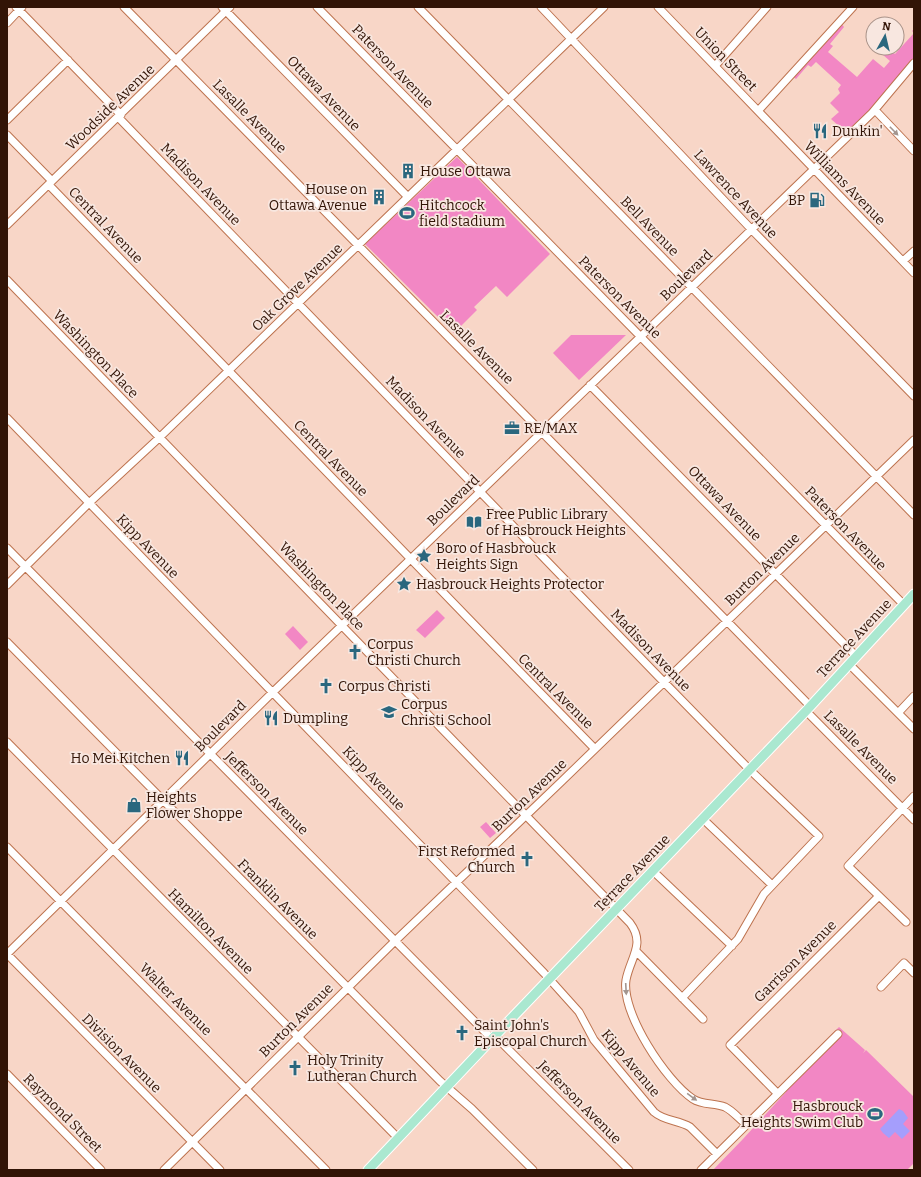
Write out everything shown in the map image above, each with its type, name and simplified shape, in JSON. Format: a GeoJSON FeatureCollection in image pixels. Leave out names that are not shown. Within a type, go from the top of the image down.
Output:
{"type":"FeatureCollection","features":[{"type":"Feature","properties":{"kind":"main road","name":"Terrace Avenue"},"geometry":{"type":"LineString","coordinates":[[368,1170],[808,709],[914,594]]}},
{"type":"Feature","properties":{"kind":"street","name":"Lasalle Avenue"},"geometry":{"type":"LineString","coordinates":[[124,7],[726,621],[914,820]]}},
{"type":"Feature","properties":{"kind":"street","name":"Paterson Avenue"},"geometry":{"type":"LineString","coordinates":[[317,7],[904,605]]}},
{"type":"Feature","properties":{"kind":"street","name":"Bell Avenue"},"geometry":{"type":"LineString","coordinates":[[418,7],[914,515]]}},
{"type":"Feature","properties":{"kind":"street","name":"Lawrence Avenue"},"geometry":{"type":"LineString","coordinates":[[541,7],[572,38],[752,230],[914,396]]}},
{"type":"Feature","properties":{"kind":"street","name":"Oak Grove Avenue"},"geometry":{"type":"LineString","coordinates":[[7,585],[89,503],[159,438],[604,7]]}},
{"type":"Feature","properties":{"kind":"street","name":"Union Street"},"geometry":{"type":"LineString","coordinates":[[658,7],[758,111]]}},
{"type":"Feature","properties":{"kind":"street"},"geometry":{"type":"LineString","coordinates":[[715,66],[767,7]]}},
{"type":"Feature","properties":{"kind":"street"},"geometry":{"type":"LineString","coordinates":[[758,111],[853,7]]}},
{"type":"Feature","properties":{"kind":"street"},"geometry":{"type":"LineString","coordinates":[[7,23],[19,8]]}},
{"type":"Feature","properties":{"kind":"street","name":"Madison Avenue"},"geometry":{"type":"LineString","coordinates":[[19,8],[119,116],[480,492],[750,770],[819,836],[772,886]]}},
{"type":"Feature","properties":{"kind":"street","name":"Woodside Avenue"},"geometry":{"type":"LineString","coordinates":[[7,225],[177,60],[226,8]]}},
{"type":"Feature","properties":{"kind":"street","name":"Ottawa Avenue"},"geometry":{"type":"LineString","coordinates":[[226,8],[408,197]]}},
{"type":"Feature","properties":{"kind":"street"},"geometry":{"type":"LineString","coordinates":[[7,120],[68,60]]}},
{"type":"Feature","properties":{"kind":"street","name":"Boulevard"},"geometry":{"type":"LineString","coordinates":[[7,954],[273,692],[640,336],[752,230],[874,110],[914,63]]}},
{"type":"Feature","properties":{"kind":"street"},"geometry":{"type":"LineString","coordinates":[[874,110],[914,151]]}},
{"type":"Feature","properties":{"kind":"street","name":"Williams Avenue"},"geometry":{"type":"LineString","coordinates":[[758,111],[914,273]]}},
{"type":"Feature","properties":{"kind":"street","name":"Central Avenue"},"geometry":{"type":"LineString","coordinates":[[7,135],[50,183],[228,371],[595,749]]}},
{"type":"Feature","properties":{"kind":"street"},"geometry":{"type":"LineString","coordinates":[[903,261],[914,251]]}},
{"type":"Feature","properties":{"kind":"street","name":"Washington Place"},"geometry":{"type":"LineString","coordinates":[[7,280],[634,928],[638,941],[636,951]]}},
{"type":"Feature","properties":{"kind":"street","name":"Ottawa Avenue"},"geometry":{"type":"LineString","coordinates":[[590,385],[856,656]]}},
{"type":"Feature","properties":{"kind":"street","name":"Kipp Avenue"},"geometry":{"type":"LineString","coordinates":[[7,418],[550,979],[580,1012],[594,1040],[654,1112],[662,1118],[690,1127],[717,1154]]}},
{"type":"Feature","properties":{"kind":"street","name":"Burton Avenue"},"geometry":{"type":"LineString","coordinates":[[164,1170],[395,941],[459,886],[526,816],[914,440]]}},
{"type":"Feature","properties":{"kind":"street","name":"Jefferson Avenue"},"geometry":{"type":"LineString","coordinates":[[7,548],[395,941],[629,1170]]}},
{"type":"Feature","properties":{"kind":"street","name":"Franklin Avenue"},"geometry":{"type":"LineString","coordinates":[[7,642],[435,1076],[472,1109],[533,1170]]}},
{"type":"Feature","properties":{"kind":"street"},"geometry":{"type":"LineString","coordinates":[[849,664],[914,729]]}},
{"type":"Feature","properties":{"kind":"street"},"geometry":{"type":"LineString","coordinates":[[898,713],[914,696]]}},
{"type":"Feature","properties":{"kind":"street","name":"Hamilton Avenue"},"geometry":{"type":"LineString","coordinates":[[7,742],[398,1138]]}},
{"type":"Feature","properties":{"kind":"street"},"geometry":{"type":"LineString","coordinates":[[906,922],[848,866],[914,796]]}},
{"type":"Feature","properties":{"kind":"street"},"geometry":{"type":"LineString","coordinates":[[682,998],[732,946],[744,930],[759,901],[772,886],[703,819]]}},
{"type":"Feature","properties":{"kind":"street","name":"Walter Avenue"},"geometry":{"type":"LineString","coordinates":[[7,847],[326,1170]]}},
{"type":"Feature","properties":{"kind":"street"},"geometry":{"type":"LineString","coordinates":[[653,871],[732,946]]}},
{"type":"Feature","properties":{"kind":"street","name":"Garrison Avenue"},"geometry":{"type":"LineString","coordinates":[[777,1093],[730,1045],[879,896]]}},
{"type":"Feature","properties":{"kind":"street"},"geometry":{"type":"LineString","coordinates":[[703,1019],[636,951],[627,978],[626,990],[632,1015],[640,1033],[666,1070],[689,1096],[699,1102],[725,1108],[746,1124]]}},
{"type":"Feature","properties":{"kind":"street","name":"Division Avenue"},"geometry":{"type":"LineString","coordinates":[[7,954],[220,1170]]}},
{"type":"Feature","properties":{"kind":"street"},"geometry":{"type":"LineString","coordinates":[[880,987],[904,963],[914,973]]}},
{"type":"Feature","properties":{"kind":"street"},"geometry":{"type":"LineString","coordinates":[[701,1170],[838,1034]]}},
{"type":"Feature","properties":{"kind":"street","name":"Raymond Street"},"geometry":{"type":"LineString","coordinates":[[7,1074],[101,1170]]}},
{"type":"Feature","properties":{"kind":"shaded area"},"geometry":{"type":"Polygon","coordinates":[[[840,22],[844,27],[830,44],[833,46],[828,52],[857,77],[873,59],[884,68],[890,61],[884,56],[905,56],[905,43],[914,33],[914,62],[849,135],[831,119],[839,112],[830,103],[840,93],[838,89],[841,85],[816,62],[811,67],[808,65],[796,79],[791,75],[840,22]]]}},
{"type":"Feature","properties":{"kind":"shaded area"},"geometry":{"type":"Polygon","coordinates":[[[457,157],[550,254],[507,297],[496,286],[474,307],[477,310],[454,333],[365,244],[457,157]]]}},
{"type":"Feature","properties":{"kind":"shaded area"},"geometry":{"type":"Polygon","coordinates":[[[571,335],[626,335],[579,380],[553,353],[571,335]]]}},
{"type":"Feature","properties":{"kind":"shaded area"},"geometry":{"type":"Polygon","coordinates":[[[437,610],[445,618],[425,638],[416,630],[437,610]]]}},
{"type":"Feature","properties":{"kind":"shaded area"},"geometry":{"type":"Polygon","coordinates":[[[293,626],[308,642],[300,650],[285,634],[293,626]]]}},
{"type":"Feature","properties":{"kind":"shaded area"},"geometry":{"type":"Polygon","coordinates":[[[486,822],[496,833],[490,838],[480,827],[486,822]]]}},
{"type":"Feature","properties":{"kind":"shaded area"},"geometry":{"type":"Polygon","coordinates":[[[839,1027],[865,1050],[863,1053],[866,1050],[914,1097],[914,1163],[907,1170],[713,1170],[786,1092],[781,1085],[839,1027]]]}},
{"type":"Feature","properties":{"kind":"shaded area"},"geometry":{"type":"Polygon","coordinates":[[[899,1109],[903,1111],[908,1118],[903,1124],[910,1131],[902,1139],[895,1132],[889,1138],[880,1129],[899,1109]]]}},
{"type":"Feature","properties":{"kind":"place","name":"Dunkin'"},"geometry":{"type":"Point","coordinates":[820,131]}},
{"type":"Feature","properties":{"kind":"place","name":"House Ottawa"},"geometry":{"type":"Point","coordinates":[408,171]}},
{"type":"Feature","properties":{"kind":"place","name":"House on Ottawa Avenue"},"geometry":{"type":"Point","coordinates":[379,197]}},
{"type":"Feature","properties":{"kind":"place","name":"BP"},"geometry":{"type":"Point","coordinates":[817,200]}},
{"type":"Feature","properties":{"kind":"place","name":"Hitchcock field stadium"},"geometry":{"type":"Point","coordinates":[407,213]}},
{"type":"Feature","properties":{"kind":"place","name":"RE/MAX"},"geometry":{"type":"Point","coordinates":[512,428]}},
{"type":"Feature","properties":{"kind":"place","name":"Free Public Library of Hasbrouck Heights"},"geometry":{"type":"Point","coordinates":[474,522]}},
{"type":"Feature","properties":{"kind":"place","name":"Boro of Hasbrouck Heights Sign"},"geometry":{"type":"Point","coordinates":[424,556]}},
{"type":"Feature","properties":{"kind":"place","name":"Hasbrouck Heights Protector"},"geometry":{"type":"Point","coordinates":[404,584]}},
{"type":"Feature","properties":{"kind":"place","name":"Corpus Christi Church"},"geometry":{"type":"Point","coordinates":[355,652]}},
{"type":"Feature","properties":{"kind":"place","name":"Corpus Christi"},"geometry":{"type":"Point","coordinates":[326,686]}},
{"type":"Feature","properties":{"kind":"place","name":"Corpus Christi School"},"geometry":{"type":"Point","coordinates":[389,712]}},
{"type":"Feature","properties":{"kind":"place","name":"Dumpling"},"geometry":{"type":"Point","coordinates":[271,718]}},
{"type":"Feature","properties":{"kind":"place","name":"Ho Mei Kitchen"},"geometry":{"type":"Point","coordinates":[182,758]}},
{"type":"Feature","properties":{"kind":"place","name":"Heights Flower Shoppe"},"geometry":{"type":"Point","coordinates":[134,805]}},
{"type":"Feature","properties":{"kind":"place","name":"First Reformed Church"},"geometry":{"type":"Point","coordinates":[527,859]}},
{"type":"Feature","properties":{"kind":"place","name":"Saint John's Episcopal Church"},"geometry":{"type":"Point","coordinates":[462,1033]}},
{"type":"Feature","properties":{"kind":"place","name":"Holy Trinity Lutheran Church"},"geometry":{"type":"Point","coordinates":[295,1068]}},
{"type":"Feature","properties":{"kind":"place","name":"Hasbrouck Heights Swim Club"},"geometry":{"type":"Point","coordinates":[875,1114]}}]}
